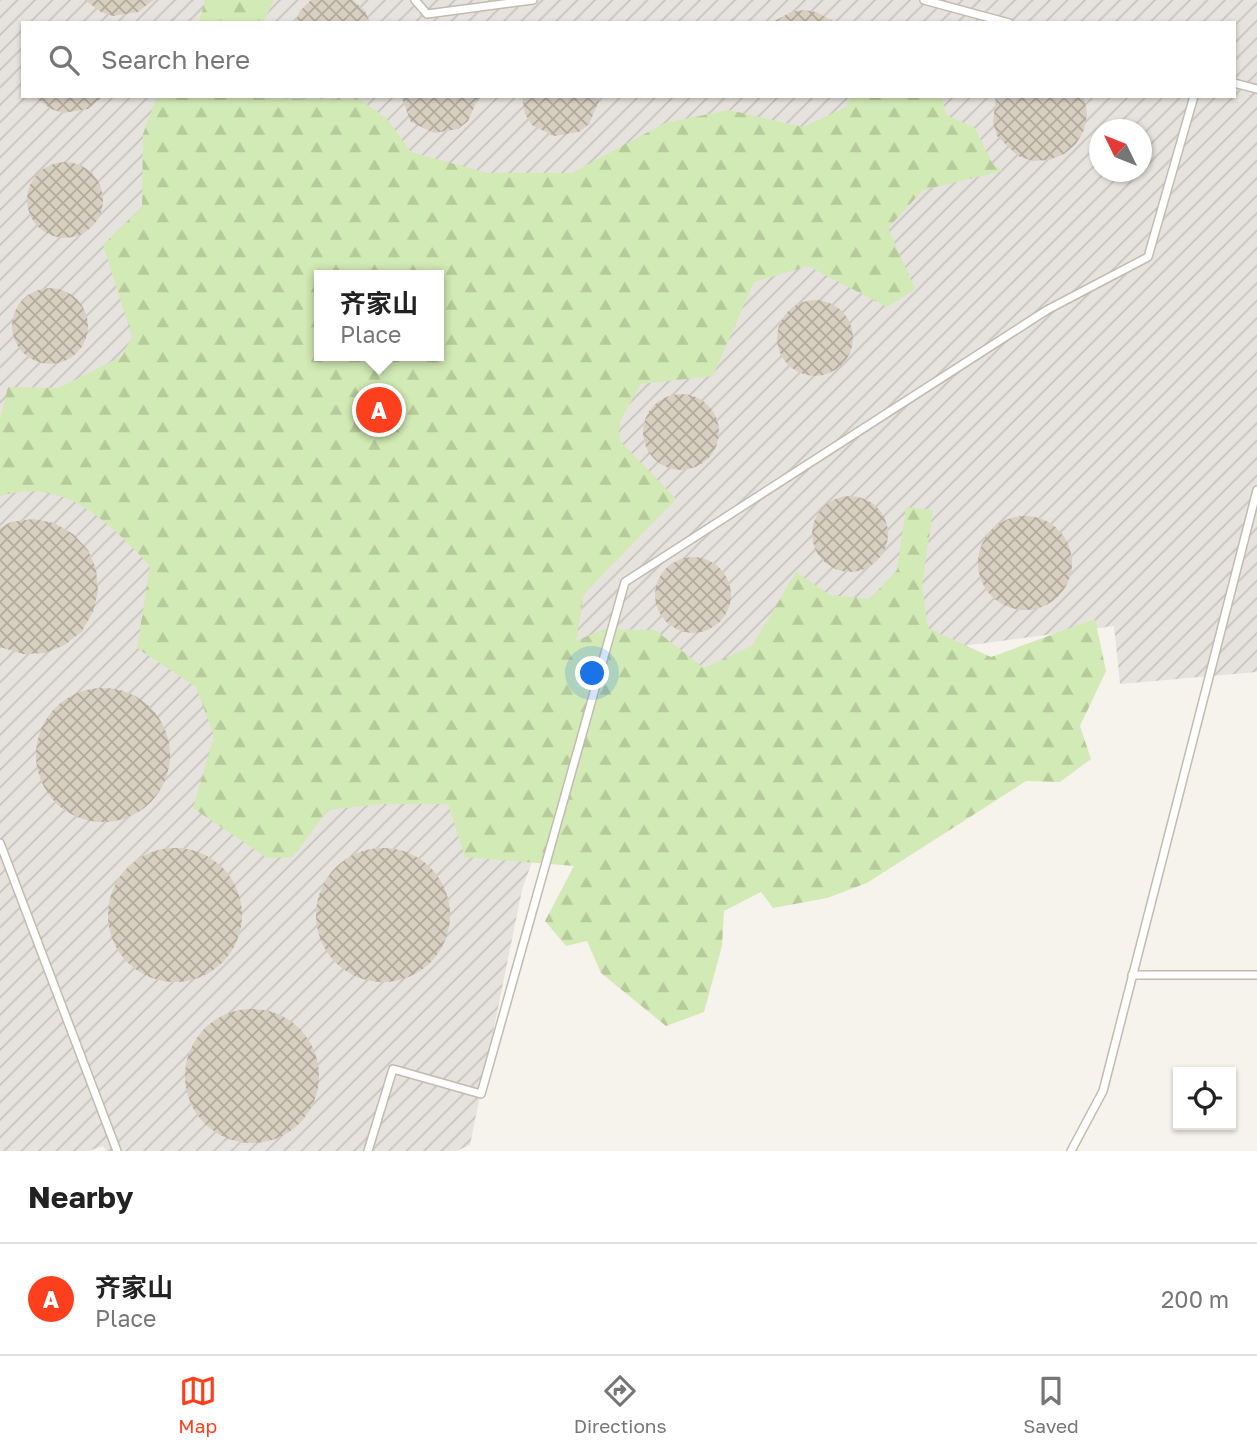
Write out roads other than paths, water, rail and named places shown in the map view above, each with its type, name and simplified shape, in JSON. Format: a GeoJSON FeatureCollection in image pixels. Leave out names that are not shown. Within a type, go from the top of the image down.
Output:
{"type":"FeatureCollection","features":[{"type":"Feature","properties":{"kind":"lane"},"geometry":{"type":"LineString","coordinates":[[415,0],[427,14],[533,0]]}},
{"type":"Feature","properties":{"kind":"lane"},"geometry":{"type":"LineString","coordinates":[[924,0],[1002,21]]}},
{"type":"Feature","properties":{"kind":"lane"},"geometry":{"type":"LineString","coordinates":[[1236,84],[1257,89]]}},
{"type":"Feature","properties":{"kind":"lane"},"geometry":{"type":"LineString","coordinates":[[368,1151],[393,1069],[481,1094],[625,582],[1048,310],[1148,257],[1193,98]]}},
{"type":"Feature","properties":{"kind":"lane"},"geometry":{"type":"LineString","coordinates":[[1071,1151],[1103,1091],[1257,490]]}},
{"type":"Feature","properties":{"kind":"lane"},"geometry":{"type":"LineString","coordinates":[[0,843],[117,1151]]}},
{"type":"Feature","properties":{"kind":"lane"},"geometry":{"type":"LineString","coordinates":[[1132,975],[1257,975]]}},
{"type":"Feature","properties":{"kind":"place","name":"齐家山"},"geometry":{"type":"Point","coordinates":[379,410]}}]}
